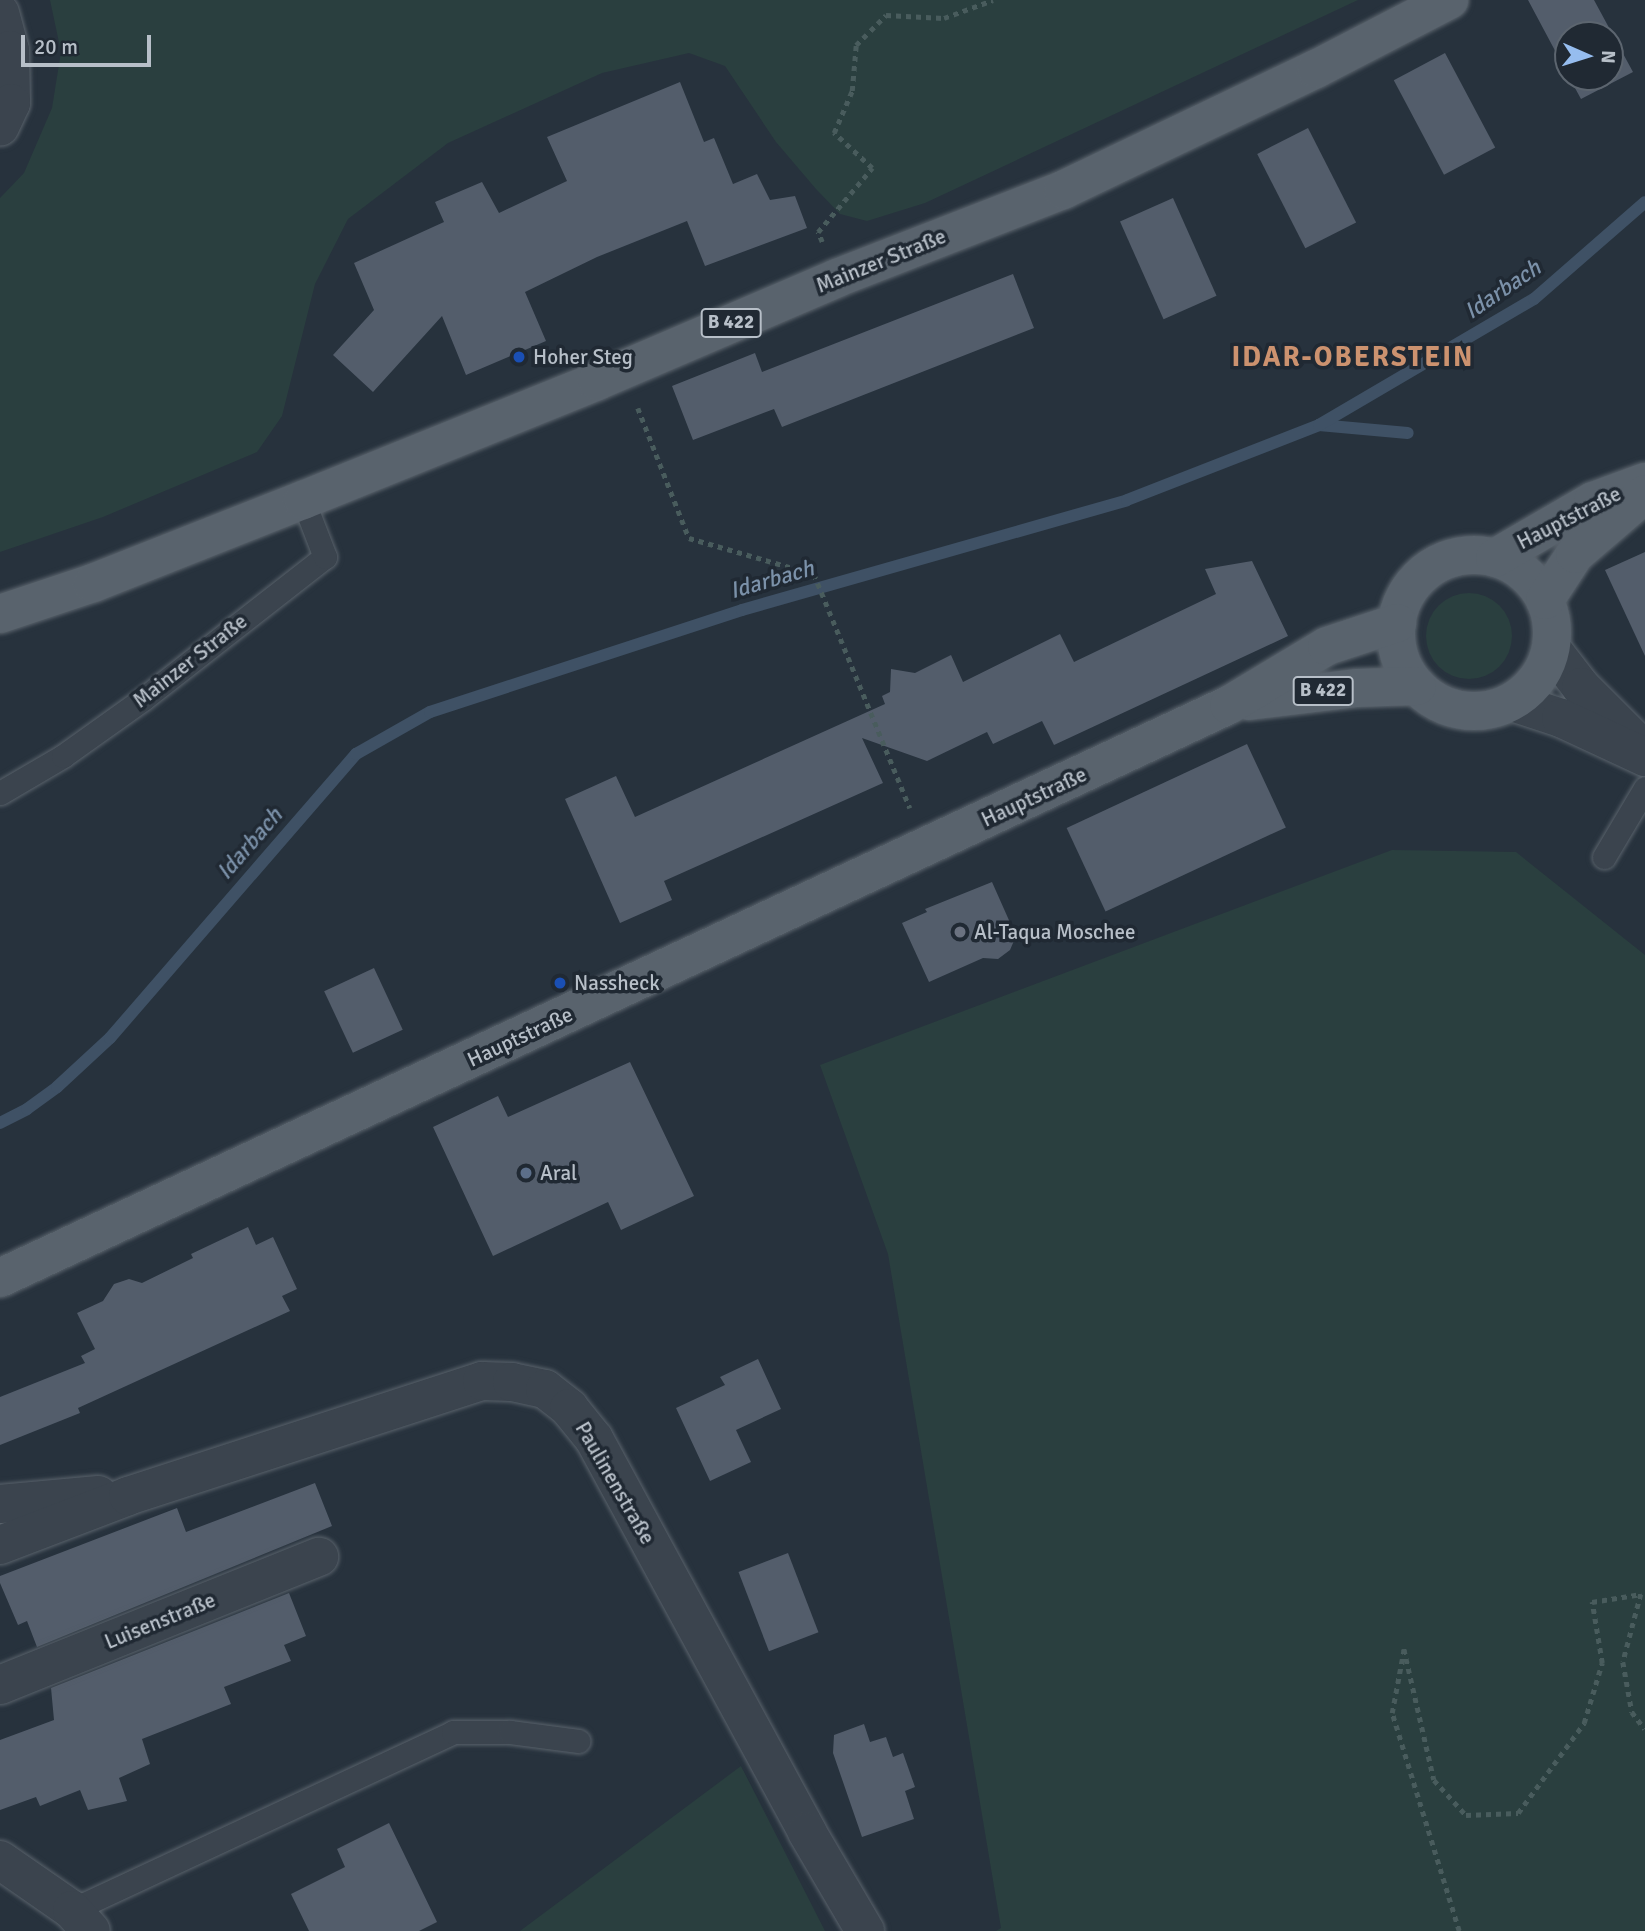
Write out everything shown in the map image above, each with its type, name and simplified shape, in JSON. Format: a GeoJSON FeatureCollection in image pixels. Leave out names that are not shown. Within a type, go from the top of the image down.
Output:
{"type":"FeatureCollection","features":[{"type":"Feature","properties":{"kind":"main road","name":"Mainzer Straße"},"geometry":{"type":"LineString","coordinates":[[0,614],[93,583],[303,500],[837,278],[1063,190],[1316,69],[1449,0]]}},
{"type":"Feature","properties":{"kind":"main road","name":"Hauptstraße"},"geometry":{"type":"LineString","coordinates":[[1495,558],[1593,501],[1645,482]]}},
{"type":"Feature","properties":{"kind":"main road","name":"Hauptstraße"},"geometry":{"type":"LineString","coordinates":[[1545,600],[1575,554],[1645,495]]}},
{"type":"Feature","properties":{"kind":"main road"},"geometry":{"type":"LineString","coordinates":[[1457,557],[1495,558],[1524,574],[1545,600],[1551,619],[1551,648],[1540,675],[1512,702],[1487,710],[1461,710],[1437,702],[1417,686],[1398,650],[1397,623],[1411,588],[1431,569],[1457,557]]}},
{"type":"Feature","properties":{"kind":"main road","name":"Hauptstraße"},"geometry":{"type":"LineString","coordinates":[[0,1278],[1229,705],[1327,646],[1397,623]]}},
{"type":"Feature","properties":{"kind":"main road","name":"Hauptstraße"},"geometry":{"type":"LineString","coordinates":[[1229,705],[1357,688],[1417,686]]}},
{"type":"Feature","properties":{"kind":"street"},"geometry":{"type":"LineString","coordinates":[[0,13],[10,50],[11,103],[0,127]]}},
{"type":"Feature","properties":{"kind":"street"},"geometry":{"type":"LineString","coordinates":[[1551,648],[1581,687],[1645,750]]}},
{"type":"Feature","properties":{"kind":"street"},"geometry":{"type":"LineString","coordinates":[[1512,702],[1562,718],[1645,757]]}},
{"type":"Feature","properties":{"kind":"street","name":"Paulinenstraße"},"geometry":{"type":"LineString","coordinates":[[0,1545],[128,1496],[482,1381],[512,1382],[545,1390],[569,1408],[594,1439],[807,1832],[865,1931]]}},
{"type":"Feature","properties":{"kind":"street","name":"Paulinenstraße"},"geometry":{"type":"LineString","coordinates":[[0,1504],[84,1494],[128,1496]]}},
{"type":"Feature","properties":{"kind":"street","name":"Luisenstraße"},"geometry":{"type":"LineString","coordinates":[[0,1685],[319,1557]]}},
{"type":"Feature","properties":{"kind":"street"},"geometry":{"type":"LineString","coordinates":[[0,1860],[81,1920]]}},
{"type":"Feature","properties":{"kind":"lane","name":"Mainzer Straße"},"geometry":{"type":"LineString","coordinates":[[0,793],[63,756],[103,727],[325,557],[303,500]]}},
{"type":"Feature","properties":{"kind":"lane"},"geometry":{"type":"LineString","coordinates":[[1604,857],[1645,788]]}},
{"type":"Feature","properties":{"kind":"lane"},"geometry":{"type":"LineString","coordinates":[[81,1920],[453,1732],[510,1732],[578,1741]]}},
{"type":"Feature","properties":{"kind":"path"},"geometry":{"type":"LineString","coordinates":[[837,278],[818,232],[872,168],[834,133],[852,91],[856,45],[886,15],[944,18],[993,0]]}},
{"type":"Feature","properties":{"kind":"path"},"geometry":{"type":"LineString","coordinates":[[623,369],[689,538],[814,574],[926,848]]}},
{"type":"Feature","properties":{"kind":"path"},"geometry":{"type":"LineString","coordinates":[[1459,1931],[1392,1713],[1404,1649],[1434,1780],[1466,1815],[1518,1813],[1584,1723],[1602,1663],[1592,1602],[1640,1594],[1623,1662],[1632,1712],[1645,1729]]}},
{"type":"Feature","properties":{"kind":"green space"},"geometry":{"type":"Polygon","coordinates":[[[50,0],[1358,0],[925,203],[867,221],[840,214],[816,189],[776,142],[725,66],[689,53],[602,73],[448,143],[348,219],[315,284],[282,416],[257,452],[103,517],[0,552],[0,198],[24,173],[52,108],[61,52],[50,0]]]}},
{"type":"Feature","properties":{"kind":"green space"},"geometry":{"type":"Polygon","coordinates":[[[1469,593],[1485,597],[1499,606],[1508,620],[1512,636],[1508,652],[1499,666],[1485,675],[1469,679],[1453,675],[1439,666],[1430,652],[1426,636],[1430,620],[1439,606],[1453,597],[1469,593]]]}},
{"type":"Feature","properties":{"kind":"green space"},"geometry":{"type":"Polygon","coordinates":[[[1392,850],[1516,852],[1645,955],[1645,1931],[996,1931],[1001,1928],[888,1254],[820,1065],[1392,850]]]}},
{"type":"Feature","properties":{"kind":"green space"},"geometry":{"type":"Polygon","coordinates":[[[741,1766],[825,1931],[520,1931],[741,1766]]]}},
{"type":"Feature","properties":{"kind":"building"},"geometry":{"type":"Polygon","coordinates":[[[1528,0],[1594,0],[1605,21],[1554,21],[1554,49],[1528,0]]]}},
{"type":"Feature","properties":{"kind":"building"},"geometry":{"type":"Polygon","coordinates":[[[1445,53],[1495,147],[1444,175],[1394,80],[1445,53]]]}},
{"type":"Feature","properties":{"kind":"building"},"geometry":{"type":"Polygon","coordinates":[[[1624,55],[1633,72],[1624,77],[1624,55]]]}},
{"type":"Feature","properties":{"kind":"building"},"geometry":{"type":"Polygon","coordinates":[[[680,82],[704,142],[714,138],[733,184],[757,174],[770,200],[795,196],[807,228],[705,266],[687,221],[597,257],[525,292],[546,341],[466,375],[442,316],[373,392],[333,355],[374,310],[354,263],[444,222],[435,202],[482,182],[499,213],[567,181],[547,137],[680,82]]]}},
{"type":"Feature","properties":{"kind":"building"},"geometry":{"type":"Polygon","coordinates":[[[1577,91],[1596,91],[1581,99],[1577,91]]]}},
{"type":"Feature","properties":{"kind":"building"},"geometry":{"type":"Polygon","coordinates":[[[1308,128],[1356,222],[1305,248],[1257,154],[1308,128]]]}},
{"type":"Feature","properties":{"kind":"building"},"geometry":{"type":"Polygon","coordinates":[[[1173,198],[1217,296],[1164,319],[1120,222],[1173,198]]]}},
{"type":"Feature","properties":{"kind":"building"},"geometry":{"type":"Polygon","coordinates":[[[1013,274],[1034,328],[782,427],[774,409],[693,440],[672,386],[755,353],[762,372],[1013,274]]]}},
{"type":"Feature","properties":{"kind":"building"},"geometry":{"type":"Polygon","coordinates":[[[1645,552],[1645,656],[1605,570],[1645,552]]]}},
{"type":"Feature","properties":{"kind":"building"},"geometry":{"type":"Polygon","coordinates":[[[1252,561],[1288,636],[1054,745],[1042,721],[993,744],[987,732],[927,761],[862,738],[883,783],[664,881],[672,900],[620,923],[565,799],[616,776],[635,817],[885,704],[882,696],[890,692],[891,669],[915,673],[951,655],[963,682],[1060,634],[1074,662],[1216,594],[1205,569],[1252,561]]]}},
{"type":"Feature","properties":{"kind":"building"},"geometry":{"type":"Polygon","coordinates":[[[1247,744],[1286,827],[1106,911],[1067,828],[1247,744]]]}},
{"type":"Feature","properties":{"kind":"building","name":"Al-Taqua Moschee"},"geometry":{"type":"Polygon","coordinates":[[[992,882],[1016,936],[1010,950],[998,959],[983,958],[929,982],[902,923],[927,912],[925,909],[992,882]]]}},
{"type":"Feature","properties":{"kind":"building"},"geometry":{"type":"Polygon","coordinates":[[[374,968],[403,1030],[353,1053],[324,991],[374,968]]]}},
{"type":"Feature","properties":{"kind":"building"},"geometry":{"type":"Polygon","coordinates":[[[630,1062],[694,1196],[621,1230],[608,1202],[493,1256],[433,1127],[498,1096],[508,1117],[630,1062]]]}},
{"type":"Feature","properties":{"kind":"building"},"geometry":{"type":"Polygon","coordinates":[[[248,1227],[256,1245],[273,1237],[297,1289],[282,1296],[290,1311],[78,1408],[80,1413],[0,1445],[0,1397],[85,1363],[81,1356],[95,1349],[77,1313],[103,1301],[114,1284],[129,1279],[142,1283],[193,1258],[191,1254],[248,1227]]]}},
{"type":"Feature","properties":{"kind":"building"},"geometry":{"type":"Polygon","coordinates":[[[758,1359],[781,1409],[736,1430],[751,1462],[710,1481],[676,1408],[725,1385],[720,1377],[758,1359]]]}},
{"type":"Feature","properties":{"kind":"building"},"geometry":{"type":"Polygon","coordinates":[[[315,1483],[332,1526],[37,1647],[27,1621],[18,1625],[0,1583],[0,1576],[177,1508],[186,1532],[315,1483]]]}},
{"type":"Feature","properties":{"kind":"building"},"geometry":{"type":"Polygon","coordinates":[[[788,1553],[818,1632],[769,1651],[739,1572],[788,1553]]]}},
{"type":"Feature","properties":{"kind":"building"},"geometry":{"type":"Polygon","coordinates":[[[289,1593],[306,1636],[284,1645],[291,1661],[224,1687],[231,1704],[142,1739],[150,1764],[119,1778],[127,1801],[88,1810],[80,1790],[40,1806],[36,1797],[0,1810],[0,1740],[54,1720],[51,1688],[289,1593]]]}},
{"type":"Feature","properties":{"kind":"building"},"geometry":{"type":"Polygon","coordinates":[[[864,1724],[870,1742],[886,1737],[893,1757],[903,1753],[915,1787],[905,1791],[914,1819],[862,1837],[833,1753],[834,1735],[864,1724]]]}},
{"type":"Feature","properties":{"kind":"building"},"geometry":{"type":"Polygon","coordinates":[[[389,1823],[437,1922],[419,1931],[309,1931],[291,1894],[345,1867],[337,1849],[389,1823]]]}},
{"type":"Feature","properties":{"kind":"waterway","name":"Idarbach"},"geometry":{"type":"LineString","coordinates":[[0,1123],[27,1109],[57,1087],[110,1038],[356,754],[430,712],[742,610],[1127,500],[1319,425],[1534,299],[1645,202]]}},
{"type":"Feature","properties":{"kind":"waterway"},"geometry":{"type":"LineString","coordinates":[[1319,425],[1408,433]]}},
{"type":"Feature","properties":{"kind":"place","name":"Hoher Steg"},"geometry":{"type":"Point","coordinates":[519,357]}},
{"type":"Feature","properties":{"kind":"place","name":"Al-Taqua Moschee"},"geometry":{"type":"Point","coordinates":[960,932]}},
{"type":"Feature","properties":{"kind":"place","name":"Nassheck"},"geometry":{"type":"Point","coordinates":[560,983]}},
{"type":"Feature","properties":{"kind":"place","name":"Aral"},"geometry":{"type":"Point","coordinates":[526,1173]}},
{"type":"Feature","properties":{"kind":"district","name":"IDAR-OBERSTEIN"},"geometry":{"type":"Point","coordinates":[1353,357]}}]}
